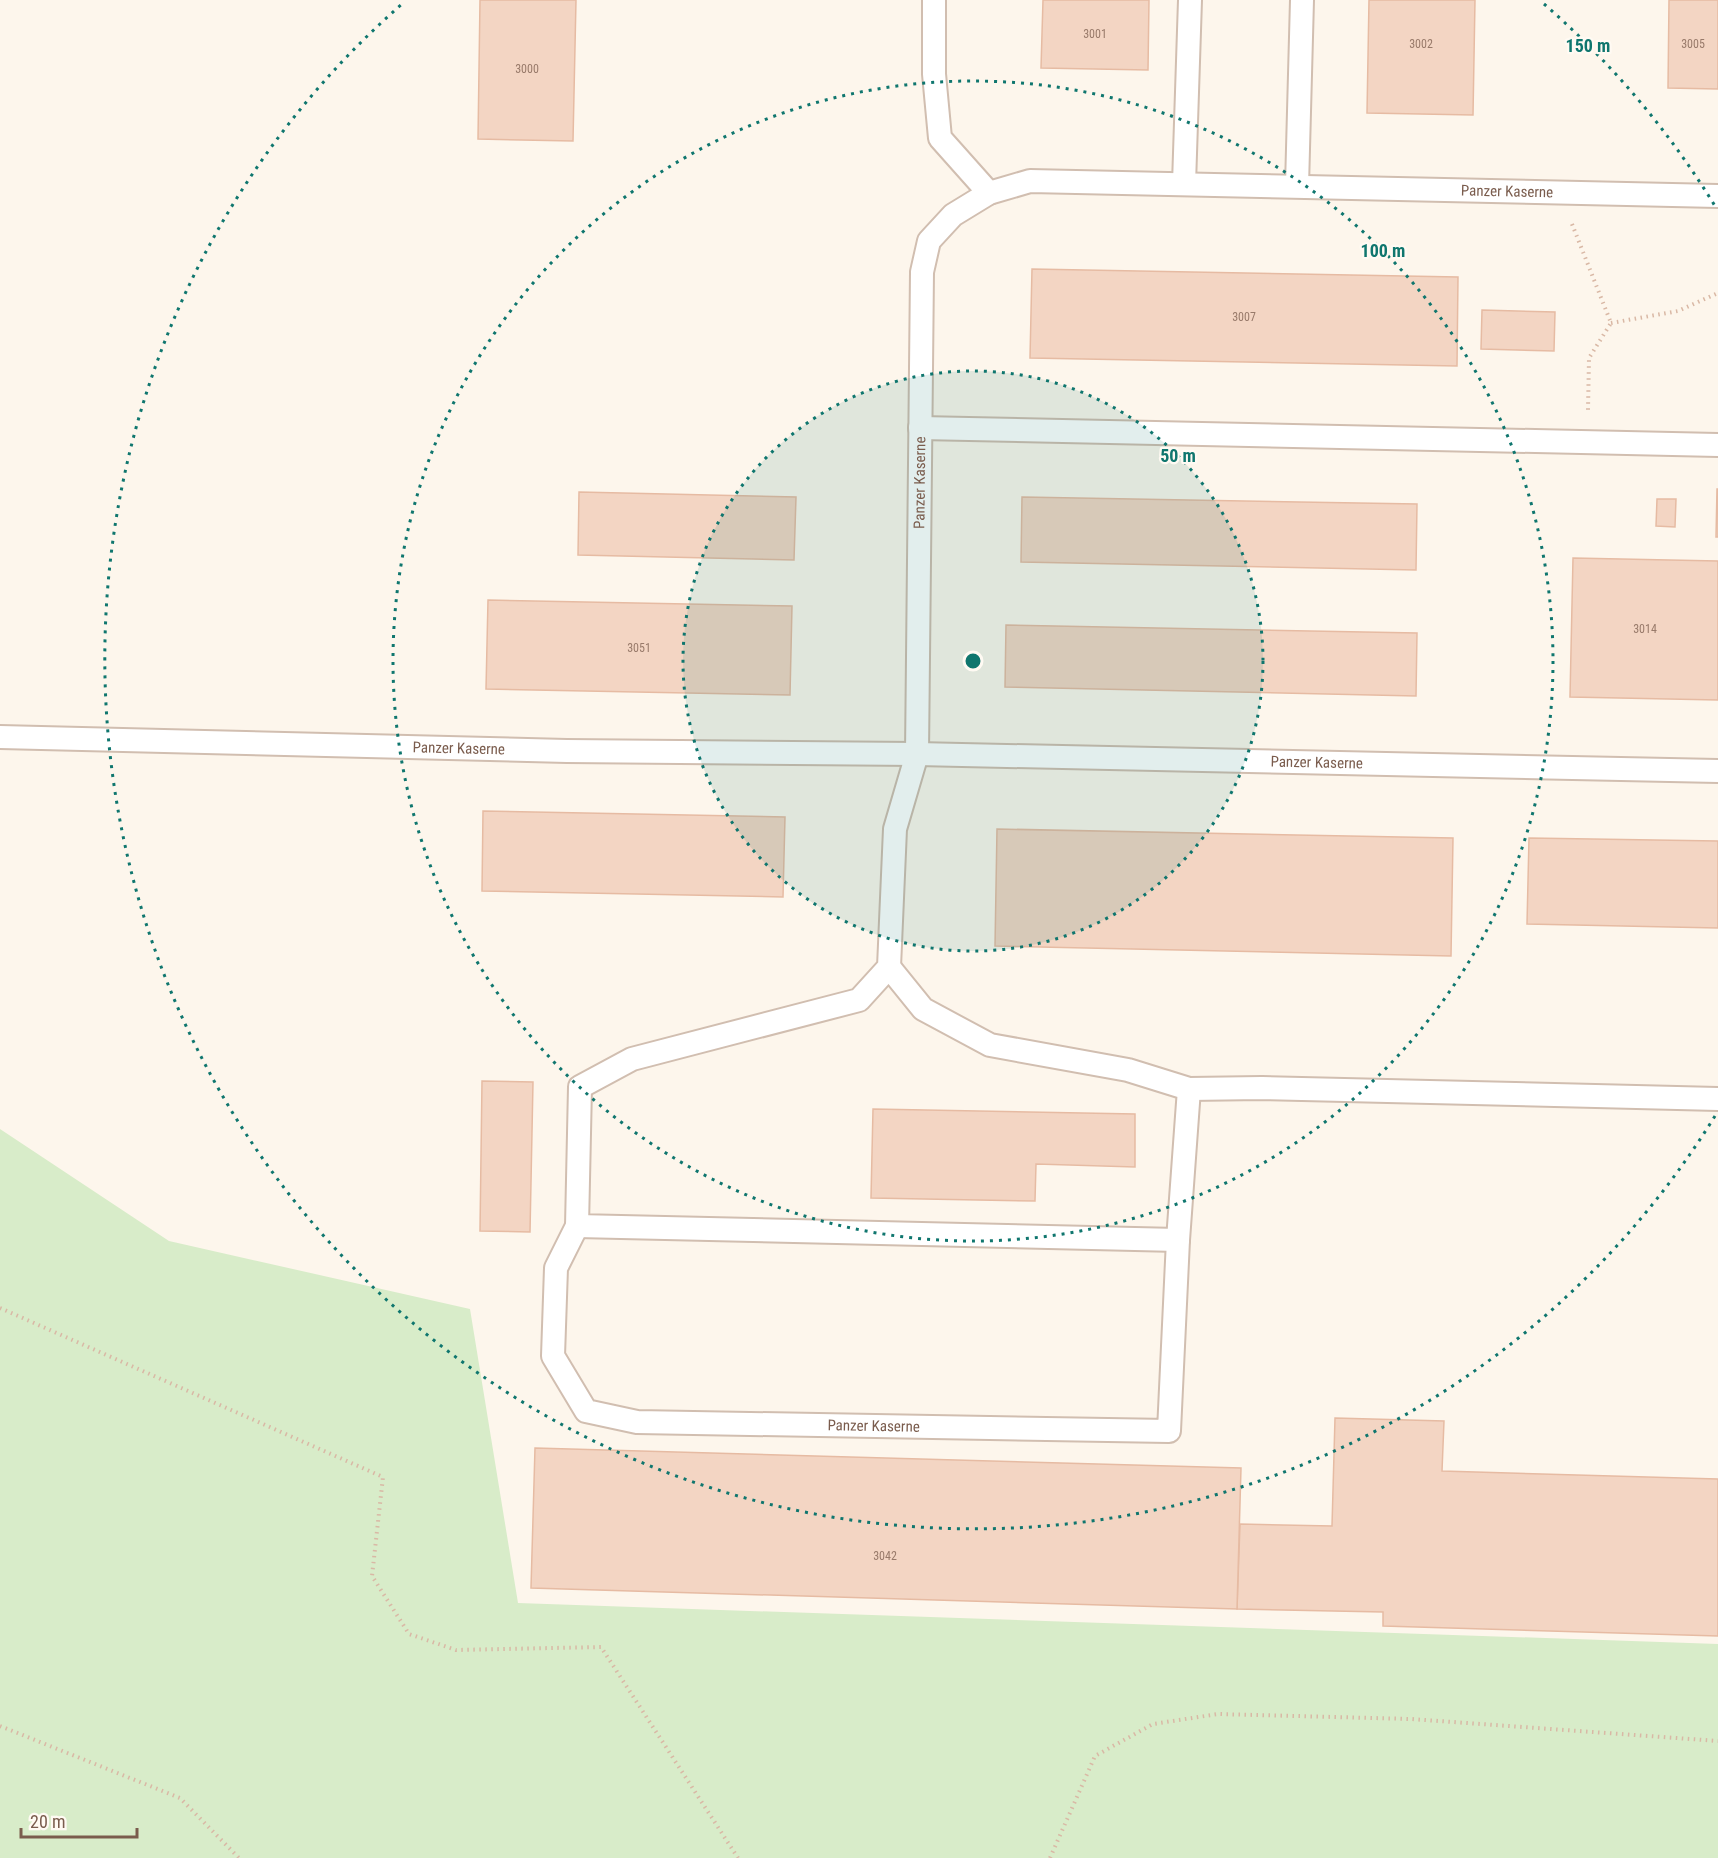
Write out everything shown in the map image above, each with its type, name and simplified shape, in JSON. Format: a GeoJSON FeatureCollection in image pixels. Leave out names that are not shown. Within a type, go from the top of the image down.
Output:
{"type":"FeatureCollection","features":[{"type":"Feature","properties":{"kind":"lane"},"geometry":{"type":"LineString","coordinates":[[934,0],[934,74],[940,138],[989,193]]}},
{"type":"Feature","properties":{"kind":"lane"},"geometry":{"type":"LineString","coordinates":[[1184,184],[1190,0]]}},
{"type":"Feature","properties":{"kind":"lane"},"geometry":{"type":"LineString","coordinates":[[1297,186],[1302,0]]}},
{"type":"Feature","properties":{"kind":"lane","name":"Panzer Kaserne"},"geometry":{"type":"LineString","coordinates":[[1189,1089],[1178,1240],[1169,1431],[637,1422],[586,1412],[553,1356],[556,1268],[577,1227],[580,1087],[632,1059],[859,1000],[889,967],[895,829],[917,754],[922,272],[930,242],[953,215],[989,193],[1030,181],[1718,196]]}},
{"type":"Feature","properties":{"kind":"lane","name":"Panzer Kaserne"},"geometry":{"type":"LineString","coordinates":[[920,428],[1718,445]]}},
{"type":"Feature","properties":{"kind":"lane","name":"Panzer Kaserne"},"geometry":{"type":"LineString","coordinates":[[0,737],[567,751],[917,754],[1718,771]]}},
{"type":"Feature","properties":{"kind":"lane"},"geometry":{"type":"LineString","coordinates":[[889,967],[923,1009],[990,1045],[1128,1070],[1189,1089],[1262,1088],[1718,1099]]}},
{"type":"Feature","properties":{"kind":"lane"},"geometry":{"type":"LineString","coordinates":[[577,1227],[1178,1240]]}},
{"type":"Feature","properties":{"kind":"path"},"geometry":{"type":"LineString","coordinates":[[1571,221],[1611,323]]}},
{"type":"Feature","properties":{"kind":"path"},"geometry":{"type":"LineString","coordinates":[[1587,442],[1589,358],[1611,323],[1678,311],[1718,293]]}},
{"type":"Feature","properties":{"kind":"path"},"geometry":{"type":"LineString","coordinates":[[0,1308],[383,1477],[372,1576],[409,1634],[456,1650],[601,1647],[738,1858]]}},
{"type":"Feature","properties":{"kind":"path"},"geometry":{"type":"LineString","coordinates":[[1050,1858],[1095,1756],[1153,1724],[1218,1714],[1411,1719],[1718,1741]]}},
{"type":"Feature","properties":{"kind":"path"},"geometry":{"type":"LineString","coordinates":[[0,1726],[180,1798],[239,1858]]}},
{"type":"Feature","properties":{"kind":"green space"},"geometry":{"type":"Polygon","coordinates":[[[0,1129],[169,1241],[470,1309],[518,1603],[1718,1644],[1718,1858],[0,1858],[0,1129]]]}},
{"type":"Feature","properties":{"kind":"building"},"geometry":{"type":"Polygon","coordinates":[[[480,0],[576,0],[573,141],[478,139],[480,0]]]}},
{"type":"Feature","properties":{"kind":"building"},"geometry":{"type":"Polygon","coordinates":[[[1043,0],[1149,0],[1148,70],[1041,68],[1043,0]]]}},
{"type":"Feature","properties":{"kind":"building"},"geometry":{"type":"Polygon","coordinates":[[[1369,0],[1475,0],[1473,115],[1367,113],[1369,0]]]}},
{"type":"Feature","properties":{"kind":"building"},"geometry":{"type":"Polygon","coordinates":[[[1669,0],[1718,0],[1718,89],[1668,88],[1669,0]]]}},
{"type":"Feature","properties":{"kind":"building"},"geometry":{"type":"Polygon","coordinates":[[[1032,269],[1458,277],[1457,366],[1030,358],[1032,269]]]}},
{"type":"Feature","properties":{"kind":"building"},"geometry":{"type":"Polygon","coordinates":[[[1482,310],[1555,312],[1554,351],[1481,349],[1482,310]]]}},
{"type":"Feature","properties":{"kind":"building"},"geometry":{"type":"Polygon","coordinates":[[[1717,489],[1718,537],[1716,537],[1717,489]]]}},
{"type":"Feature","properties":{"kind":"building"},"geometry":{"type":"Polygon","coordinates":[[[579,492],[796,497],[794,560],[578,555],[579,492]]]}},
{"type":"Feature","properties":{"kind":"building"},"geometry":{"type":"Polygon","coordinates":[[[1022,497],[1417,504],[1416,570],[1021,562],[1022,497]]]}},
{"type":"Feature","properties":{"kind":"building"},"geometry":{"type":"Polygon","coordinates":[[[1657,499],[1676,499],[1675,527],[1656,526],[1657,499]]]}},
{"type":"Feature","properties":{"kind":"building"},"geometry":{"type":"Polygon","coordinates":[[[1573,558],[1718,561],[1718,700],[1570,697],[1573,558]]]}},
{"type":"Feature","properties":{"kind":"building"},"geometry":{"type":"Polygon","coordinates":[[[488,600],[792,606],[790,695],[486,689],[488,600]]]}},
{"type":"Feature","properties":{"kind":"building"},"geometry":{"type":"Polygon","coordinates":[[[1006,625],[1417,633],[1416,696],[1005,687],[1006,625]]]}},
{"type":"Feature","properties":{"kind":"building"},"geometry":{"type":"Polygon","coordinates":[[[483,811],[785,817],[783,897],[482,891],[483,811]]]}},
{"type":"Feature","properties":{"kind":"building"},"geometry":{"type":"Polygon","coordinates":[[[997,829],[1453,838],[1451,956],[995,946],[997,829]]]}},
{"type":"Feature","properties":{"kind":"building"},"geometry":{"type":"Polygon","coordinates":[[[1529,838],[1718,841],[1718,928],[1527,924],[1529,838]]]}},
{"type":"Feature","properties":{"kind":"building"},"geometry":{"type":"Polygon","coordinates":[[[482,1081],[533,1082],[530,1232],[480,1231],[482,1081]]]}},
{"type":"Feature","properties":{"kind":"building"},"geometry":{"type":"Polygon","coordinates":[[[873,1109],[1135,1114],[1135,1167],[1036,1164],[1035,1201],[871,1198],[873,1109]]]}},
{"type":"Feature","properties":{"kind":"building"},"geometry":{"type":"Polygon","coordinates":[[[1335,1418],[1444,1421],[1442,1471],[1718,1479],[1718,1636],[1383,1626],[1383,1612],[1237,1609],[1240,1524],[1332,1526],[1335,1418]]]}},
{"type":"Feature","properties":{"kind":"building"},"geometry":{"type":"Polygon","coordinates":[[[535,1448],[1241,1468],[1237,1609],[531,1588],[535,1448]]]}}]}
